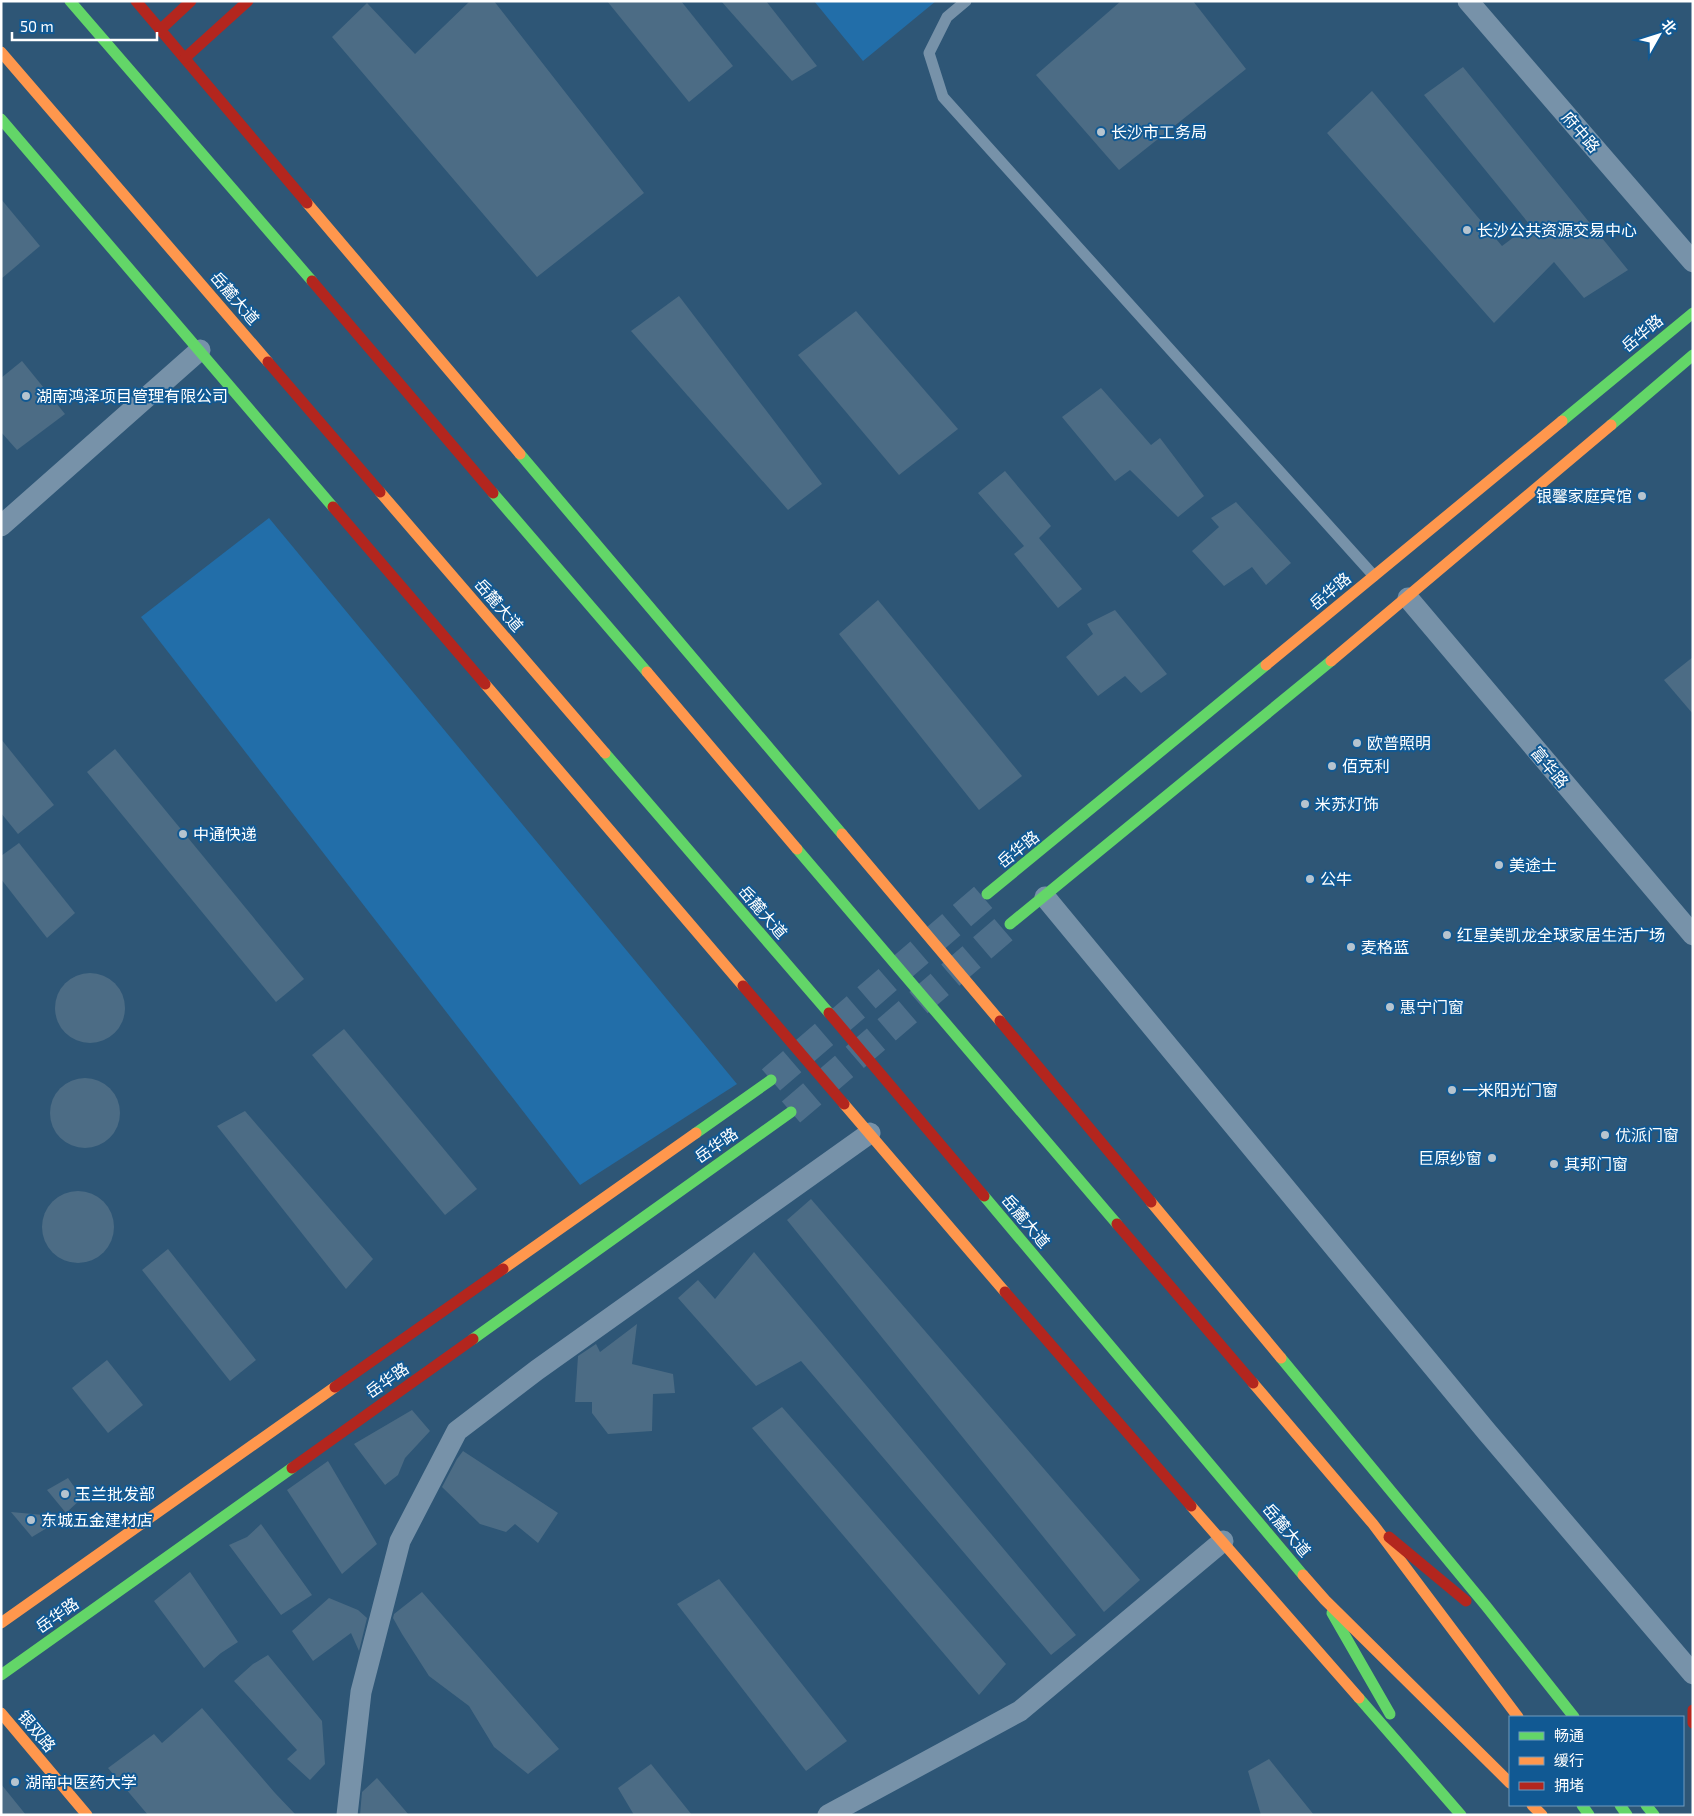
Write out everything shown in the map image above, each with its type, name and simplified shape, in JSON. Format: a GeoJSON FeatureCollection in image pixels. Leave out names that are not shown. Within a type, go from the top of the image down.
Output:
{"type":"FeatureCollection","features":[{"type":"Feature","properties":{"kind":"main road"},"geometry":{"type":"LineString","coordinates":[[70,1],[374,354],[1373,1524],[1517,1716]]}},
{"type":"Feature","properties":{"kind":"main road"},"geometry":{"type":"LineString","coordinates":[[136,1],[1016,1039],[1512,1638],[1573,1716]]}},
{"type":"Feature","properties":{"kind":"main road"},"geometry":{"type":"LineString","coordinates":[[160,30],[191,1]]}},
{"type":"Feature","properties":{"kind":"main road"},"geometry":{"type":"LineString","coordinates":[[185,58],[248,1]]}},
{"type":"Feature","properties":{"kind":"main road","name":"岳麓大道"},"geometry":{"type":"LineString","coordinates":[[1,52],[830,1014],[1325,1600],[1509,1782]]}},
{"type":"Feature","properties":{"kind":"main road"},"geometry":{"type":"LineString","coordinates":[[1,119],[1029,1320],[1223,1540],[1461,1815]]}},
{"type":"Feature","properties":{"kind":"main road","name":"岳华路"},"geometry":{"type":"LineString","coordinates":[[987,894],[1693,313]]}},
{"type":"Feature","properties":{"kind":"main road"},"geometry":{"type":"LineString","coordinates":[[1010,924],[1408,598],[1693,356]]}},
{"type":"Feature","properties":{"kind":"main road","name":"岳华路"},"geometry":{"type":"LineString","coordinates":[[1,1623],[771,1080]]}},
{"type":"Feature","properties":{"kind":"main road","name":"岳华路"},"geometry":{"type":"LineString","coordinates":[[1,1675],[791,1112]]}},
{"type":"Feature","properties":{"kind":"main road"},"geometry":{"type":"LineString","coordinates":[[1373,1524],[1512,1638]]}},
{"type":"Feature","properties":{"kind":"main road"},"geometry":{"type":"LineString","coordinates":[[1325,1600],[1420,1768]]}},
{"type":"Feature","properties":{"kind":"main road"},"geometry":{"type":"LineString","coordinates":[[1693,1710],[1693,1723]]}},
{"type":"Feature","properties":{"kind":"main road","name":"银双路"},"geometry":{"type":"LineString","coordinates":[[1,1713],[87,1815]]}},
{"type":"Feature","properties":{"kind":"main road"},"geometry":{"type":"LineString","coordinates":[[1533,1806],[1542,1815]]}},
{"type":"Feature","properties":{"kind":"street","name":"府中路"},"geometry":{"type":"LineString","coordinates":[[1468,1],[1693,262]]}},
{"type":"Feature","properties":{"kind":"street"},"geometry":{"type":"LineString","coordinates":[[1,526],[200,350]]}},
{"type":"Feature","properties":{"kind":"street","name":"富华路"},"geometry":{"type":"LineString","coordinates":[[1408,598],[1693,935]]}},
{"type":"Feature","properties":{"kind":"street"},"geometry":{"type":"LineString","coordinates":[[1045,897],[1487,1432],[1693,1674]]}},
{"type":"Feature","properties":{"kind":"street"},"geometry":{"type":"LineString","coordinates":[[347,1815],[361,1692],[400,1541],[458,1431],[536,1370],[870,1133]]}},
{"type":"Feature","properties":{"kind":"street"},"geometry":{"type":"LineString","coordinates":[[828,1815],[1020,1711],[1223,1540]]}},
{"type":"Feature","properties":{"kind":"lane"},"geometry":{"type":"LineString","coordinates":[[966,1],[947,17],[928,53],[943,97],[1374,576]]}},
{"type":"Feature","properties":{"kind":"shaded area"},"geometry":{"type":"Polygon","coordinates":[[[814,1],[936,1],[863,61],[814,1]]]}},
{"type":"Feature","properties":{"kind":"shaded area"},"geometry":{"type":"Polygon","coordinates":[[[269,518],[737,1084],[580,1185],[141,617],[269,518]]]}},
{"type":"Feature","properties":{"kind":"building"},"geometry":{"type":"Polygon","coordinates":[[[470,1],[494,1],[644,193],[537,277],[332,37],[367,3],[415,54],[470,1]]]}},
{"type":"Feature","properties":{"kind":"building"},"geometry":{"type":"Polygon","coordinates":[[[607,1],[681,1],[733,66],[689,102],[607,1]]]}},
{"type":"Feature","properties":{"kind":"building"},"geometry":{"type":"Polygon","coordinates":[[[721,1],[766,1],[817,66],[792,81],[721,1]]]}},
{"type":"Feature","properties":{"kind":"building"},"geometry":{"type":"Polygon","coordinates":[[[1121,1],[1193,1],[1246,69],[1119,170],[1036,75],[1121,1]]]}},
{"type":"Feature","properties":{"kind":"building"},"geometry":{"type":"Polygon","coordinates":[[[1463,67],[1628,270],[1584,298],[1554,262],[1494,323],[1327,133],[1372,91],[1502,246],[1530,225],[1424,95],[1463,67]]]}},
{"type":"Feature","properties":{"kind":"building"},"geometry":{"type":"Polygon","coordinates":[[[1,199],[40,246],[1,279],[1,199]]]}},
{"type":"Feature","properties":{"kind":"building"},"geometry":{"type":"Polygon","coordinates":[[[679,296],[822,484],[788,510],[631,331],[679,296]]]}},
{"type":"Feature","properties":{"kind":"building"},"geometry":{"type":"Polygon","coordinates":[[[856,311],[958,429],[899,475],[798,355],[856,311]]]}},
{"type":"Feature","properties":{"kind":"building","name":"湖南鸿泽项目管理有限公司"},"geometry":{"type":"Polygon","coordinates":[[[22,361],[65,414],[17,450],[1,432],[1,378],[22,361]]]}},
{"type":"Feature","properties":{"kind":"building"},"geometry":{"type":"Polygon","coordinates":[[[1101,388],[1151,445],[1160,438],[1204,496],[1178,517],[1130,470],[1115,481],[1062,417],[1101,388]]]}},
{"type":"Feature","properties":{"kind":"building"},"geometry":{"type":"Polygon","coordinates":[[[1005,471],[1051,526],[1039,538],[1082,589],[1058,608],[1014,554],[1024,546],[978,493],[1005,471]]]}},
{"type":"Feature","properties":{"kind":"building"},"geometry":{"type":"Polygon","coordinates":[[[1236,502],[1291,563],[1266,585],[1252,567],[1224,586],[1192,551],[1219,527],[1211,518],[1236,502]]]}},
{"type":"Feature","properties":{"kind":"building"},"geometry":{"type":"Polygon","coordinates":[[[878,600],[1022,776],[979,810],[839,634],[878,600]]]}},
{"type":"Feature","properties":{"kind":"building"},"geometry":{"type":"Polygon","coordinates":[[[1115,610],[1167,674],[1141,693],[1125,676],[1098,696],[1066,657],[1093,634],[1087,624],[1115,610]]]}},
{"type":"Feature","properties":{"kind":"building"},"geometry":{"type":"Polygon","coordinates":[[[1693,657],[1693,714],[1664,680],[1693,657]]]}},
{"type":"Feature","properties":{"kind":"building"},"geometry":{"type":"Polygon","coordinates":[[[1,739],[54,805],[18,834],[1,813],[1,739]]]}},
{"type":"Feature","properties":{"kind":"building"},"geometry":{"type":"Polygon","coordinates":[[[115,749],[304,979],[276,1002],[87,772],[115,749]]]}},
{"type":"Feature","properties":{"kind":"building"},"geometry":{"type":"Polygon","coordinates":[[[19,843],[75,913],[47,938],[1,879],[1,856],[19,843]]]}},
{"type":"Feature","properties":{"kind":"building"},"geometry":{"type":"Polygon","coordinates":[[[97,973],[110,979],[119,988],[123,994],[125,1008],[123,1022],[115,1033],[104,1041],[83,1043],[76,1041],[65,1033],[57,1022],[55,1001],[57,994],[65,983],[76,975],[97,973]]]}},
{"type":"Feature","properties":{"kind":"building"},"geometry":{"type":"Polygon","coordinates":[[[344,1029],[477,1189],[445,1215],[312,1055],[344,1029]]]}},
{"type":"Feature","properties":{"kind":"building"},"geometry":{"type":"Polygon","coordinates":[[[85,1078],[98,1081],[110,1088],[117,1100],[120,1113],[117,1126],[110,1138],[98,1145],[85,1148],[72,1145],[60,1138],[53,1126],[50,1113],[53,1100],[60,1088],[72,1081],[85,1078]]]}},
{"type":"Feature","properties":{"kind":"building"},"geometry":{"type":"Polygon","coordinates":[[[245,1111],[373,1259],[346,1289],[217,1126],[245,1111]]]}},
{"type":"Feature","properties":{"kind":"building"},"geometry":{"type":"Polygon","coordinates":[[[78,1191],[98,1197],[108,1207],[114,1227],[108,1247],[98,1257],[78,1263],[58,1257],[48,1247],[42,1227],[48,1207],[58,1197],[78,1191]]]}},
{"type":"Feature","properties":{"kind":"building"},"geometry":{"type":"Polygon","coordinates":[[[811,1199],[1140,1580],[1104,1612],[787,1220],[811,1199]]]}},
{"type":"Feature","properties":{"kind":"building"},"geometry":{"type":"Polygon","coordinates":[[[168,1249],[256,1360],[230,1381],[142,1270],[168,1249]]]}},
{"type":"Feature","properties":{"kind":"building"},"geometry":{"type":"Polygon","coordinates":[[[754,1252],[1076,1635],[1051,1655],[801,1361],[756,1386],[678,1298],[698,1280],[715,1299],[754,1252]]]}},
{"type":"Feature","properties":{"kind":"building"},"geometry":{"type":"Polygon","coordinates":[[[637,1324],[632,1364],[673,1374],[675,1393],[653,1394],[652,1431],[608,1434],[592,1413],[592,1402],[575,1402],[578,1356],[596,1344],[600,1352],[637,1324]]]}},
{"type":"Feature","properties":{"kind":"building"},"geometry":{"type":"Polygon","coordinates":[[[107,1360],[143,1405],[108,1433],[72,1388],[107,1360]]]}},
{"type":"Feature","properties":{"kind":"building"},"geometry":{"type":"Polygon","coordinates":[[[782,1407],[1006,1664],[979,1695],[752,1428],[782,1407]]]}},
{"type":"Feature","properties":{"kind":"building"},"geometry":{"type":"Polygon","coordinates":[[[412,1410],[430,1431],[405,1458],[398,1475],[385,1485],[354,1444],[412,1410]]]}},
{"type":"Feature","properties":{"kind":"building"},"geometry":{"type":"Polygon","coordinates":[[[463,1451],[558,1513],[538,1543],[515,1524],[506,1532],[480,1524],[442,1487],[463,1451]]]}},
{"type":"Feature","properties":{"kind":"building"},"geometry":{"type":"Polygon","coordinates":[[[328,1461],[377,1544],[342,1574],[287,1490],[328,1461]]]}},
{"type":"Feature","properties":{"kind":"building","name":"玉兰批发部"},"geometry":{"type":"Polygon","coordinates":[[[68,1478],[82,1498],[66,1513],[47,1490],[68,1478]]]}},
{"type":"Feature","properties":{"kind":"building","name":"东城五金建材店"},"geometry":{"type":"Polygon","coordinates":[[[11,1512],[65,1517],[32,1537],[11,1512]]]}},
{"type":"Feature","properties":{"kind":"building"},"geometry":{"type":"Polygon","coordinates":[[[261,1524],[312,1595],[281,1615],[229,1545],[247,1537],[261,1524]]]}},
{"type":"Feature","properties":{"kind":"building"},"geometry":{"type":"Polygon","coordinates":[[[190,1572],[238,1642],[221,1653],[204,1668],[154,1601],[190,1572]]]}},
{"type":"Feature","properties":{"kind":"building"},"geometry":{"type":"Polygon","coordinates":[[[719,1579],[847,1741],[806,1771],[677,1604],[719,1579]]]}},
{"type":"Feature","properties":{"kind":"building"},"geometry":{"type":"Polygon","coordinates":[[[422,1592],[559,1749],[528,1774],[494,1747],[469,1706],[429,1676],[402,1634],[393,1618],[394,1614],[422,1592]]]}},
{"type":"Feature","properties":{"kind":"building"},"geometry":{"type":"Polygon","coordinates":[[[329,1598],[358,1610],[367,1618],[359,1651],[351,1633],[313,1661],[292,1631],[329,1598]]]}},
{"type":"Feature","properties":{"kind":"building"},"geometry":{"type":"Polygon","coordinates":[[[268,1655],[322,1721],[325,1764],[310,1780],[287,1759],[297,1750],[234,1681],[253,1664],[268,1655]]]}},
{"type":"Feature","properties":{"kind":"building"},"geometry":{"type":"Polygon","coordinates":[[[202,1708],[296,1815],[148,1815],[108,1768],[154,1734],[162,1743],[202,1708]]]}},
{"type":"Feature","properties":{"kind":"building"},"geometry":{"type":"Polygon","coordinates":[[[1269,1759],[1314,1815],[1261,1815],[1248,1771],[1269,1759]]]}},
{"type":"Feature","properties":{"kind":"building"},"geometry":{"type":"Polygon","coordinates":[[[651,1764],[692,1815],[634,1815],[618,1788],[651,1764]]]}},
{"type":"Feature","properties":{"kind":"building"},"geometry":{"type":"Polygon","coordinates":[[[377,1778],[409,1815],[360,1815],[362,1792],[377,1778]]]}},
{"type":"Feature","properties":{"kind":"building"},"geometry":{"type":"Polygon","coordinates":[[[1,1784],[26,1815],[1,1815],[1,1784]]]}},
{"type":"Feature","properties":{"kind":"tunnel"},"geometry":{"type":"LineString","coordinates":[[771,1080],[987,894]]}},
{"type":"Feature","properties":{"kind":"tunnel"},"geometry":{"type":"LineString","coordinates":[[791,1112],[1010,924]]}},
{"type":"Feature","properties":{"kind":"traffic: fast"},"geometry":{"type":"LineString","coordinates":[[70,1],[312,281]]}},
{"type":"Feature","properties":{"kind":"traffic: fast"},"geometry":{"type":"LineString","coordinates":[[1,119],[333,507]]}},
{"type":"Feature","properties":{"kind":"traffic: fast"},"geometry":{"type":"LineString","coordinates":[[1562,421],[1693,313]]}},
{"type":"Feature","properties":{"kind":"traffic: fast"},"geometry":{"type":"LineString","coordinates":[[1611,425],[1693,355]]}},
{"type":"Feature","properties":{"kind":"traffic: fast"},"geometry":{"type":"LineString","coordinates":[[520,454],[842,834]]}},
{"type":"Feature","properties":{"kind":"traffic: fast"},"geometry":{"type":"LineString","coordinates":[[493,493],[647,672]]}},
{"type":"Feature","properties":{"kind":"traffic: fast"},"geometry":{"type":"LineString","coordinates":[[1010,924],[1331,661]]}},
{"type":"Feature","properties":{"kind":"traffic: fast"},"geometry":{"type":"LineString","coordinates":[[987,894],[1266,665]]}},
{"type":"Feature","properties":{"kind":"traffic: fast"},"geometry":{"type":"LineString","coordinates":[[605,753],[829,1013]]}},
{"type":"Feature","properties":{"kind":"traffic: fast"},"geometry":{"type":"LineString","coordinates":[[797,849],[1117,1224]]}},
{"type":"Feature","properties":{"kind":"traffic: fast"},"geometry":{"type":"LineString","coordinates":[[696,1133],[771,1080]]}},
{"type":"Feature","properties":{"kind":"traffic: fast"},"geometry":{"type":"LineString","coordinates":[[473,1339],[791,1112]]}},
{"type":"Feature","properties":{"kind":"traffic: fast"},"geometry":{"type":"LineString","coordinates":[[984,1196],[1303,1575]]}},
{"type":"Feature","properties":{"kind":"traffic: fast"},"geometry":{"type":"LineString","coordinates":[[1281,1358],[1486,1606],[1573,1716]]}},
{"type":"Feature","properties":{"kind":"traffic: fast"},"geometry":{"type":"LineString","coordinates":[[1,1675],[292,1468]]}},
{"type":"Feature","properties":{"kind":"traffic: fast"},"geometry":{"type":"LineString","coordinates":[[1332,1613],[1390,1714]]}},
{"type":"Feature","properties":{"kind":"traffic: fast"},"geometry":{"type":"LineString","coordinates":[[1359,1698],[1461,1815]]}},
{"type":"Feature","properties":{"kind":"traffic: fast"},"geometry":{"type":"LineString","coordinates":[[1583,1806],[1589,1815]]}},
{"type":"Feature","properties":{"kind":"traffic: fast"},"geometry":{"type":"LineString","coordinates":[[1621,1806],[1627,1815]]}},
{"type":"Feature","properties":{"kind":"traffic: fast"},"geometry":{"type":"LineString","coordinates":[[1647,1806],[1654,1815]]}},
{"type":"Feature","properties":{"kind":"traffic: slow"},"geometry":{"type":"LineString","coordinates":[[1,52],[268,362]]}},
{"type":"Feature","properties":{"kind":"traffic: slow"},"geometry":{"type":"LineString","coordinates":[[307,203],[520,454]]}},
{"type":"Feature","properties":{"kind":"traffic: slow"},"geometry":{"type":"LineString","coordinates":[[1266,665],[1562,421]]}},
{"type":"Feature","properties":{"kind":"traffic: slow"},"geometry":{"type":"LineString","coordinates":[[1331,661],[1611,425]]}},
{"type":"Feature","properties":{"kind":"traffic: slow"},"geometry":{"type":"LineString","coordinates":[[380,492],[605,753]]}},
{"type":"Feature","properties":{"kind":"traffic: slow"},"geometry":{"type":"LineString","coordinates":[[647,672],[797,849]]}},
{"type":"Feature","properties":{"kind":"traffic: slow"},"geometry":{"type":"LineString","coordinates":[[485,684],[743,986]]}},
{"type":"Feature","properties":{"kind":"traffic: slow"},"geometry":{"type":"LineString","coordinates":[[842,834],[1000,1021]]}},
{"type":"Feature","properties":{"kind":"traffic: slow"},"geometry":{"type":"LineString","coordinates":[[844,1104],[1005,1292]]}},
{"type":"Feature","properties":{"kind":"traffic: slow"},"geometry":{"type":"LineString","coordinates":[[503,1269],[696,1133]]}},
{"type":"Feature","properties":{"kind":"traffic: slow"},"geometry":{"type":"LineString","coordinates":[[1151,1202],[1281,1358]]}},
{"type":"Feature","properties":{"kind":"traffic: slow"},"geometry":{"type":"LineString","coordinates":[[1253,1383],[1373,1524],[1517,1716]]}},
{"type":"Feature","properties":{"kind":"traffic: slow"},"geometry":{"type":"LineString","coordinates":[[1,1623],[335,1387]]}},
{"type":"Feature","properties":{"kind":"traffic: slow"},"geometry":{"type":"LineString","coordinates":[[1191,1506],[1359,1698]]}},
{"type":"Feature","properties":{"kind":"traffic: slow"},"geometry":{"type":"LineString","coordinates":[[1303,1575],[1325,1600],[1509,1782]]}},
{"type":"Feature","properties":{"kind":"traffic: slow"},"geometry":{"type":"LineString","coordinates":[[1,1713],[87,1815]]}},
{"type":"Feature","properties":{"kind":"traffic: slow"},"geometry":{"type":"LineString","coordinates":[[1533,1806],[1542,1815]]}},
{"type":"Feature","properties":{"kind":"traffic: jam"},"geometry":{"type":"LineString","coordinates":[[136,1],[307,203]]}},
{"type":"Feature","properties":{"kind":"traffic: jam"},"geometry":{"type":"LineString","coordinates":[[160,30],[191,1]]}},
{"type":"Feature","properties":{"kind":"traffic: jam"},"geometry":{"type":"LineString","coordinates":[[185,58],[248,1]]}},
{"type":"Feature","properties":{"kind":"traffic: jam"},"geometry":{"type":"LineString","coordinates":[[312,281],[493,493]]}},
{"type":"Feature","properties":{"kind":"traffic: jam"},"geometry":{"type":"LineString","coordinates":[[268,362],[380,492]]}},
{"type":"Feature","properties":{"kind":"traffic: jam"},"geometry":{"type":"LineString","coordinates":[[333,507],[485,684]]}},
{"type":"Feature","properties":{"kind":"traffic: jam"},"geometry":{"type":"LineString","coordinates":[[743,986],[844,1104]]}},
{"type":"Feature","properties":{"kind":"traffic: jam"},"geometry":{"type":"LineString","coordinates":[[829,1013],[984,1196]]}},
{"type":"Feature","properties":{"kind":"traffic: jam"},"geometry":{"type":"LineString","coordinates":[[1000,1021],[1151,1202]]}},
{"type":"Feature","properties":{"kind":"traffic: jam"},"geometry":{"type":"LineString","coordinates":[[1117,1224],[1253,1383]]}},
{"type":"Feature","properties":{"kind":"traffic: jam"},"geometry":{"type":"LineString","coordinates":[[335,1387],[503,1269]]}},
{"type":"Feature","properties":{"kind":"traffic: jam"},"geometry":{"type":"LineString","coordinates":[[1005,1292],[1191,1506]]}},
{"type":"Feature","properties":{"kind":"traffic: jam"},"geometry":{"type":"LineString","coordinates":[[292,1468],[473,1339]]}},
{"type":"Feature","properties":{"kind":"traffic: jam"},"geometry":{"type":"LineString","coordinates":[[1389,1537],[1466,1601]]}},
{"type":"Feature","properties":{"kind":"traffic: jam"},"geometry":{"type":"LineString","coordinates":[[1693,1710],[1693,1723]]}},
{"type":"Feature","properties":{"kind":"place","name":"长沙市工务局"},"geometry":{"type":"Point","coordinates":[1101,132]}},
{"type":"Feature","properties":{"kind":"place","name":"长沙公共资源交易中心"},"geometry":{"type":"Point","coordinates":[1467,230]}},
{"type":"Feature","properties":{"kind":"place","name":"湖南鸿泽项目管理有限公司"},"geometry":{"type":"Point","coordinates":[26,396]}},
{"type":"Feature","properties":{"kind":"place","name":"银馨家庭宾馆"},"geometry":{"type":"Point","coordinates":[1642,496]}},
{"type":"Feature","properties":{"kind":"place","name":"欧普照明"},"geometry":{"type":"Point","coordinates":[1357,743]}},
{"type":"Feature","properties":{"kind":"place","name":"佰克利"},"geometry":{"type":"Point","coordinates":[1332,766]}},
{"type":"Feature","properties":{"kind":"place","name":"米苏灯饰"},"geometry":{"type":"Point","coordinates":[1305,804]}},
{"type":"Feature","properties":{"kind":"place","name":"中通快递"},"geometry":{"type":"Point","coordinates":[183,834]}},
{"type":"Feature","properties":{"kind":"place","name":"美途士"},"geometry":{"type":"Point","coordinates":[1499,865]}},
{"type":"Feature","properties":{"kind":"place","name":"公牛"},"geometry":{"type":"Point","coordinates":[1310,879]}},
{"type":"Feature","properties":{"kind":"place","name":"红星美凯龙全球家居生活广场"},"geometry":{"type":"Point","coordinates":[1447,935]}},
{"type":"Feature","properties":{"kind":"place","name":"麦格蓝"},"geometry":{"type":"Point","coordinates":[1351,947]}},
{"type":"Feature","properties":{"kind":"place","name":"惠宁门窗"},"geometry":{"type":"Point","coordinates":[1390,1007]}},
{"type":"Feature","properties":{"kind":"place","name":"一米阳光门窗"},"geometry":{"type":"Point","coordinates":[1452,1090]}},
{"type":"Feature","properties":{"kind":"place","name":"优派门窗"},"geometry":{"type":"Point","coordinates":[1605,1135]}},
{"type":"Feature","properties":{"kind":"place","name":"巨原纱窗"},"geometry":{"type":"Point","coordinates":[1492,1158]}},
{"type":"Feature","properties":{"kind":"place","name":"其邦门窗"},"geometry":{"type":"Point","coordinates":[1554,1164]}},
{"type":"Feature","properties":{"kind":"place","name":"玉兰批发部"},"geometry":{"type":"Point","coordinates":[65,1494]}},
{"type":"Feature","properties":{"kind":"place","name":"东城五金建材店"},"geometry":{"type":"Point","coordinates":[31,1520]}},
{"type":"Feature","properties":{"kind":"place","name":"湖南中医药大学"},"geometry":{"type":"Point","coordinates":[15,1782]}}]}
